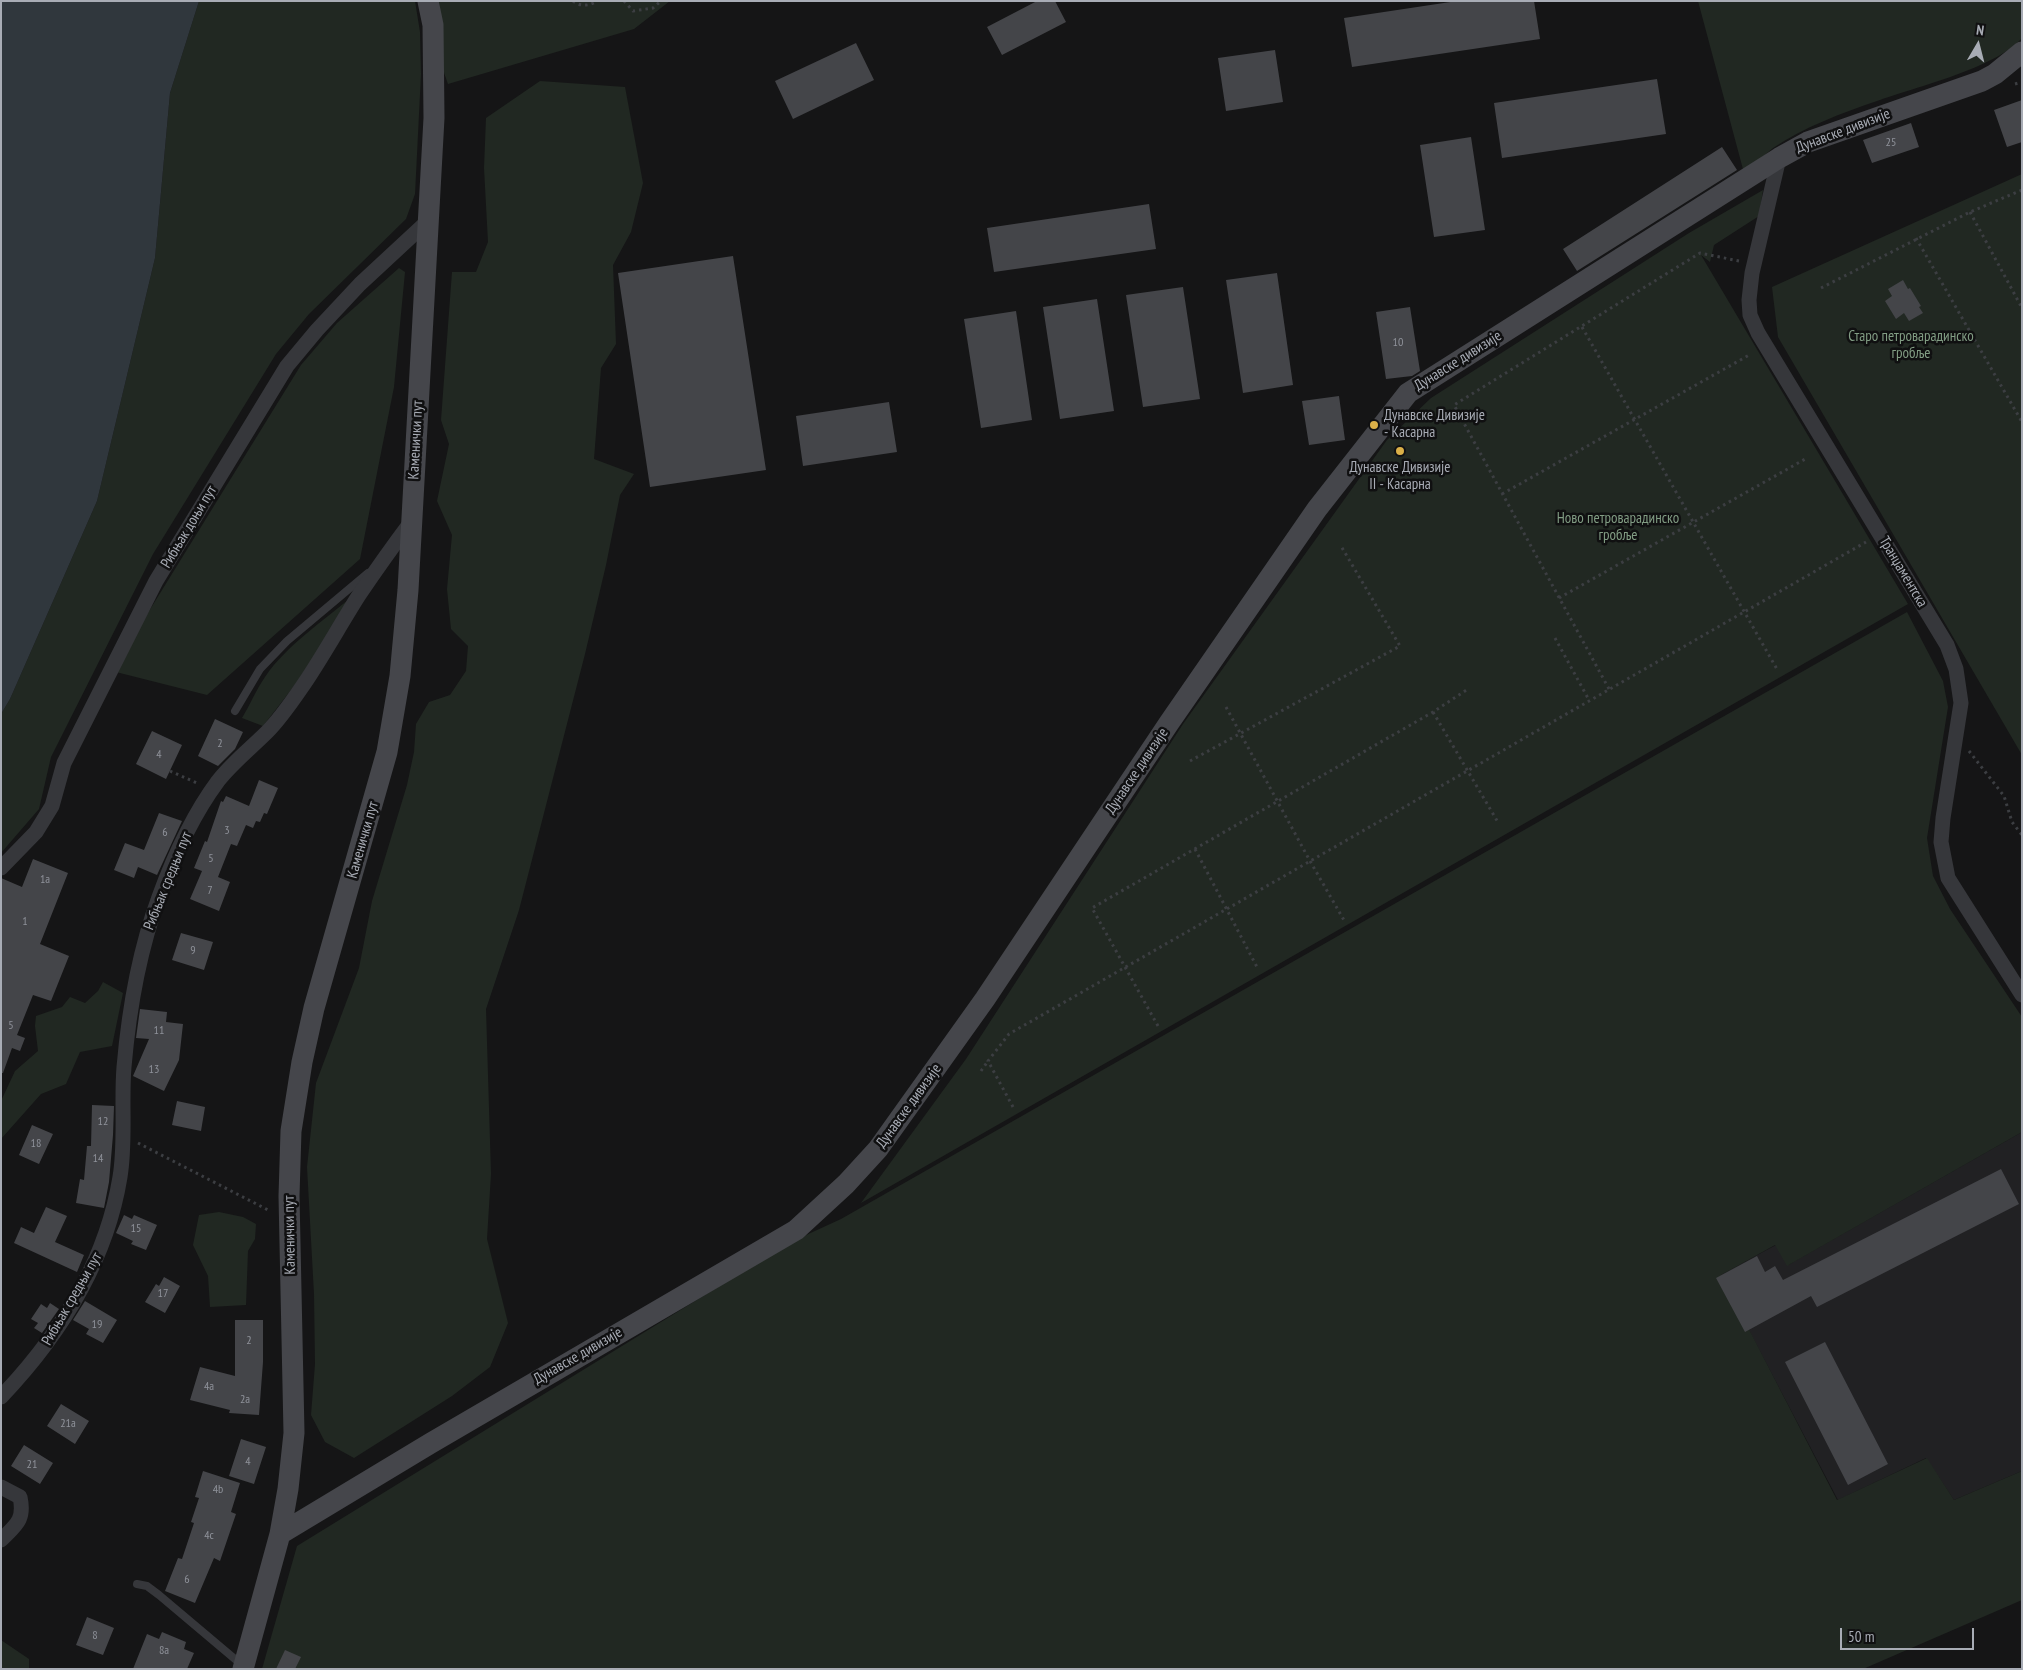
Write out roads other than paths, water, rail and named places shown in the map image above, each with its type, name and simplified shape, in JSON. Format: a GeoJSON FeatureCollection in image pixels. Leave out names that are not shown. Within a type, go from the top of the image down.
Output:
{"type":"FeatureCollection","features":[{"type":"Feature","properties":{"kind":"street","name":"Каменички пут"},"geometry":{"type":"LineString","coordinates":[[243,1668],[280,1534],[288,1489],[294,1433],[289,1196],[291,1131],[302,1062],[314,1008],[387,752],[400,676],[408,590],[429,220],[435,66],[433,25],[428,1]]}},
{"type":"Feature","properties":{"kind":"street","name":"Дунавске дивизије"},"geometry":{"type":"LineString","coordinates":[[280,1534],[538,1380],[796,1230],[846,1184],[878,1149],[950,1050],[1169,723],[1317,509],[1408,393],[1779,158],[1808,142],[1982,81],[1995,74],[2022,52]]}},
{"type":"Feature","properties":{"kind":"street","name":"Транџаментска"},"geometry":{"type":"LineString","coordinates":[[1779,158],[1754,264],[1749,300],[1750,315],[1758,334],[1947,645],[1959,683],[1961,703],[1941,842],[1948,878],[2022,995]]}},
{"type":"Feature","properties":{"kind":"street","name":"Рибњак доњи пут"},"geometry":{"type":"LineString","coordinates":[[1,868],[36,832],[52,806],[64,763],[156,581],[287,366],[317,330],[360,284],[429,220]]}},
{"type":"Feature","properties":{"kind":"street","name":"Рибњак средњи пут"},"geometry":{"type":"LineString","coordinates":[[1,1398],[54,1336],[81,1290],[102,1246],[113,1211],[120,1174],[124,1068],[134,985],[145,940],[159,896],[195,815],[220,779],[270,730],[298,692],[383,560],[411,522]]}},
{"type":"Feature","properties":{"kind":"street"},"geometry":{"type":"LineString","coordinates":[[1,1487],[20,1497],[23,1510],[18,1522],[1,1540]]}},
{"type":"Feature","properties":{"kind":"lane"},"geometry":{"type":"LineString","coordinates":[[235,711],[260,669],[287,641],[383,560]]}},
{"type":"Feature","properties":{"kind":"lane"},"geometry":{"type":"LineString","coordinates":[[137,1584],[147,1586],[159,1595],[243,1668]]}},
{"type":"Feature","properties":{"kind":"place","name":"Дунавске Дивизије - Касарна"},"geometry":{"type":"Point","coordinates":[1374,425]}},
{"type":"Feature","properties":{"kind":"place","name":"Дунавске Дивизије II - Касарна"},"geometry":{"type":"Point","coordinates":[1400,451]}},
{"type":"Feature","properties":{"kind":"park label","name":"Старо петроварадинско гробље"},"geometry":{"type":"Point","coordinates":[1911,346]}},
{"type":"Feature","properties":{"kind":"park label","name":"Ново петроварадинско гробље"},"geometry":{"type":"Point","coordinates":[1618,528]}}]}
